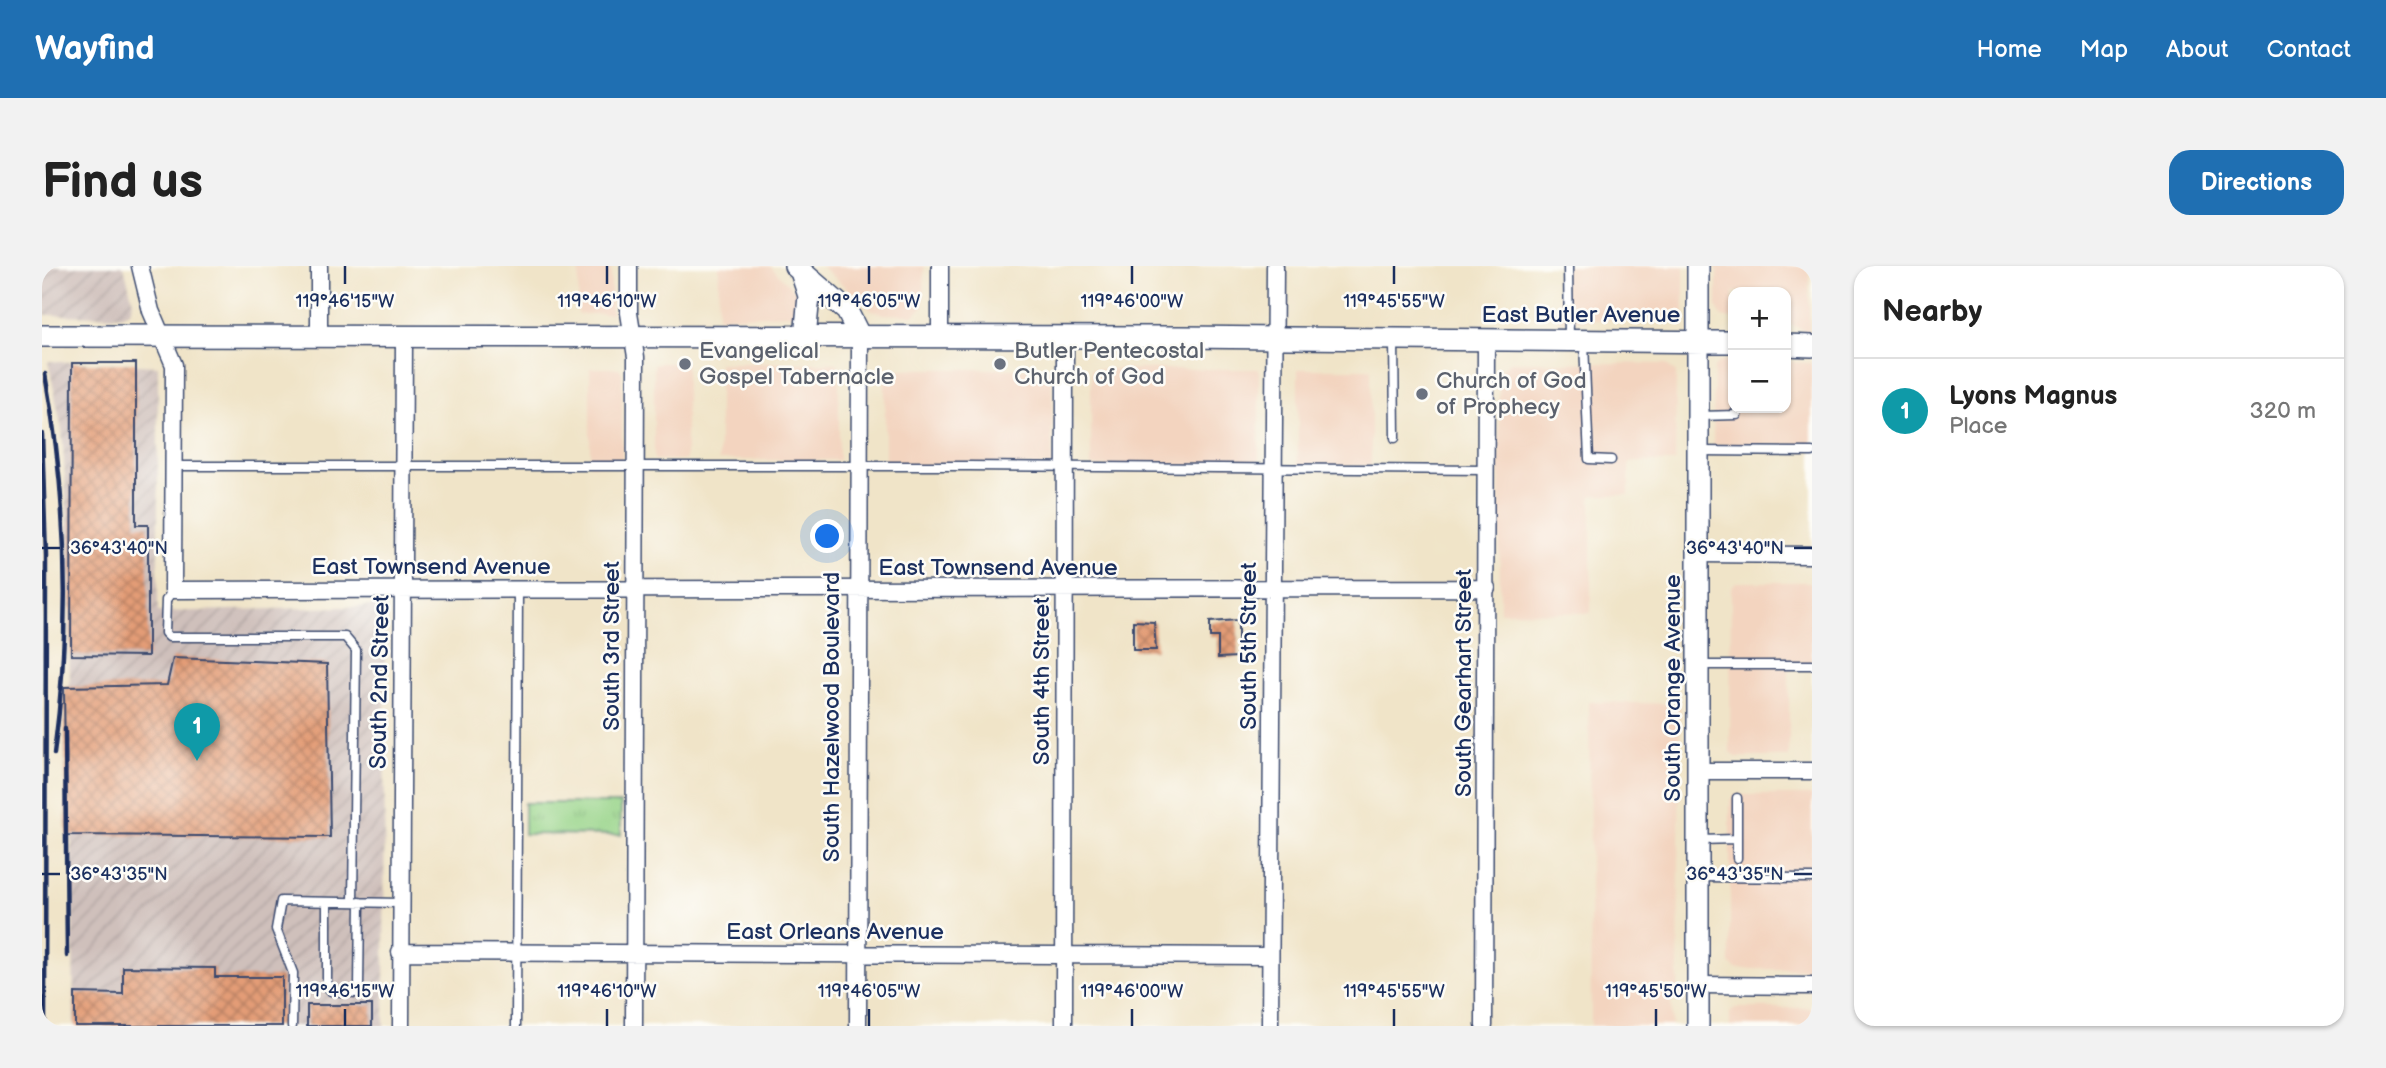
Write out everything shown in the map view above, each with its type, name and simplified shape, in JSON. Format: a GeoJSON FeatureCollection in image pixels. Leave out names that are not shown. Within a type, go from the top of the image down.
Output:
{"type":"FeatureCollection","features":[{"type":"Feature","properties":{"kind":"street"},"geometry":{"type":"LineString","coordinates":[[141,266],[151,312],[174,365],[173,590]]}},
{"type":"Feature","properties":{"kind":"street"},"geometry":{"type":"LineString","coordinates":[[318,337],[319,266]]}},
{"type":"Feature","properties":{"kind":"street","name":"South 3rd Street"},"geometry":{"type":"LineString","coordinates":[[629,266],[636,358],[634,1026]]}},
{"type":"Feature","properties":{"kind":"street"},"geometry":{"type":"LineString","coordinates":[[940,266],[940,337]]}},
{"type":"Feature","properties":{"kind":"street","name":"South 5th Street"},"geometry":{"type":"LineString","coordinates":[[1270,1026],[1275,266]]}},
{"type":"Feature","properties":{"kind":"street","name":"South Orange Avenue"},"geometry":{"type":"LineString","coordinates":[[1698,266],[1698,1026]]}},
{"type":"Feature","properties":{"kind":"street"},"geometry":{"type":"LineString","coordinates":[[798,269],[809,296],[805,337]]}},
{"type":"Feature","properties":{"kind":"street"},"geometry":{"type":"LineString","coordinates":[[798,269],[847,311],[860,337]]}},
{"type":"Feature","properties":{"kind":"street","name":"East Butler Avenue"},"geometry":{"type":"LineString","coordinates":[[42,336],[1065,337],[1728,342]]}},
{"type":"Feature","properties":{"kind":"street","name":"South Hazelwood Boulevard"},"geometry":{"type":"LineString","coordinates":[[858,1026],[860,337]]}},
{"type":"Feature","properties":{"kind":"street","name":"South 4th Street"},"geometry":{"type":"LineString","coordinates":[[1064,1026],[1065,337]]}},
{"type":"Feature","properties":{"kind":"street","name":"South 2nd Street"},"geometry":{"type":"LineString","coordinates":[[401,1026],[404,338]]}},
{"type":"Feature","properties":{"kind":"street","name":"South Gearhart Street"},"geometry":{"type":"LineString","coordinates":[[1484,1026],[1486,340]]}},
{"type":"Feature","properties":{"kind":"street"},"geometry":{"type":"LineString","coordinates":[[1791,345],[1812,346]]}},
{"type":"Feature","properties":{"kind":"street"},"geometry":{"type":"LineString","coordinates":[[1699,554],[1812,555]]}},
{"type":"Feature","properties":{"kind":"street","name":"East Townsend Avenue"},"geometry":{"type":"LineString","coordinates":[[173,590],[1065,591],[1487,588]]}},
{"type":"Feature","properties":{"kind":"street"},"geometry":{"type":"LineString","coordinates":[[1700,771],[1812,771]]}},
{"type":"Feature","properties":{"kind":"street","name":"East Orleans Avenue"},"geometry":{"type":"LineString","coordinates":[[400,953],[1270,956]]}},
{"type":"Feature","properties":{"kind":"street"},"geometry":{"type":"LineString","coordinates":[[1698,985],[1812,986]]}},
{"type":"Feature","properties":{"kind":"lane"},"geometry":{"type":"LineString","coordinates":[[1567,266],[1589,459],[1611,460]]}},
{"type":"Feature","properties":{"kind":"lane"},"geometry":{"type":"LineString","coordinates":[[1394,340],[1395,438]]}},
{"type":"Feature","properties":{"kind":"lane"},"geometry":{"type":"LineString","coordinates":[[1699,416],[1737,413]]}},
{"type":"Feature","properties":{"kind":"lane"},"geometry":{"type":"LineString","coordinates":[[1699,451],[1812,452]]}},
{"type":"Feature","properties":{"kind":"lane"},"geometry":{"type":"LineString","coordinates":[[173,466],[1487,470]]}},
{"type":"Feature","properties":{"kind":"lane"},"geometry":{"type":"LineString","coordinates":[[516,1026],[518,589]]}},
{"type":"Feature","properties":{"kind":"lane"},"geometry":{"type":"LineString","coordinates":[[173,590],[166,600],[165,633],[169,637],[345,637],[356,650],[356,993],[331,991],[327,987],[327,902]]}},
{"type":"Feature","properties":{"kind":"lane"},"geometry":{"type":"LineString","coordinates":[[1699,665],[1812,665]]}},
{"type":"Feature","properties":{"kind":"lane"},"geometry":{"type":"LineString","coordinates":[[1737,798],[1737,858]]}},
{"type":"Feature","properties":{"kind":"lane"},"geometry":{"type":"LineString","coordinates":[[1700,840],[1736,839]]}},
{"type":"Feature","properties":{"kind":"lane"},"geometry":{"type":"LineString","coordinates":[[1699,877],[1812,877]]}},
{"type":"Feature","properties":{"kind":"lane"},"geometry":{"type":"LineString","coordinates":[[292,1026],[292,973],[276,929],[278,905],[281,901],[401,903]]}},
{"type":"Feature","properties":{"kind":"shaded area"},"geometry":{"type":"Polygon","coordinates":[[[42,266],[124,266],[133,302],[130,311],[121,316],[45,315],[42,266]]]}},
{"type":"Feature","properties":{"kind":"shaded area"},"geometry":{"type":"Polygon","coordinates":[[[579,266],[611,266],[611,314],[578,314],[579,266]]]}},
{"type":"Feature","properties":{"kind":"shaded area"},"geometry":{"type":"Polygon","coordinates":[[[719,266],[770,266],[800,296],[797,314],[718,317],[719,266]]]}},
{"type":"Feature","properties":{"kind":"shaded area"},"geometry":{"type":"Polygon","coordinates":[[[821,266],[924,266],[923,306],[914,315],[883,314],[872,310],[821,266]]]}},
{"type":"Feature","properties":{"kind":"shaded area"},"geometry":{"type":"Polygon","coordinates":[[[1560,266],[1684,266],[1684,311],[1676,319],[1559,320],[1560,266]]]}},
{"type":"Feature","properties":{"kind":"shaded area"},"geometry":{"type":"Polygon","coordinates":[[[1717,266],[1809,266],[1809,332],[1791,325],[1791,287],[1728,287],[1728,318],[1722,317],[1717,308],[1717,266]]]}},
{"type":"Feature","properties":{"kind":"shaded area"},"geometry":{"type":"Polygon","coordinates":[[[48,361],[158,366],[158,612],[377,606],[385,613],[384,1026],[74,1026],[68,524],[62,430],[48,361]]]}},
{"type":"Feature","properties":{"kind":"shaded area"},"geometry":{"type":"Polygon","coordinates":[[[1720,361],[1728,361],[1728,413],[1791,413],[1791,362],[1812,363],[1812,446],[1713,445],[1714,368],[1720,361]]]}},
{"type":"Feature","properties":{"kind":"shaded area"},"geometry":{"type":"Polygon","coordinates":[[[1510,362],[1666,364],[1676,373],[1675,462],[1629,462],[1629,495],[1591,495],[1591,613],[1500,612],[1499,371],[1510,362]]]}},
{"type":"Feature","properties":{"kind":"shaded area"},"geometry":{"type":"Polygon","coordinates":[[[657,363],[686,363],[686,460],[654,460],[654,366],[657,363]]]}},
{"type":"Feature","properties":{"kind":"shaded area"},"geometry":{"type":"Polygon","coordinates":[[[719,363],[836,363],[839,366],[839,460],[719,460],[719,363]]]}},
{"type":"Feature","properties":{"kind":"shaded area"},"geometry":{"type":"Polygon","coordinates":[[[590,368],[619,368],[622,372],[622,465],[590,465],[590,368]]]}},
{"type":"Feature","properties":{"kind":"shaded area"},"geometry":{"type":"Polygon","coordinates":[[[885,369],[1052,369],[1052,466],[885,466],[885,369]]]}},
{"type":"Feature","properties":{"kind":"shaded area"},"geometry":{"type":"Polygon","coordinates":[[[1091,369],[1259,369],[1259,466],[1091,466],[1091,369]]]}},
{"type":"Feature","properties":{"kind":"shaded area"},"geometry":{"type":"Polygon","coordinates":[[[1298,369],[1371,369],[1371,466],[1298,466],[1298,369]]]}},
{"type":"Feature","properties":{"kind":"shaded area"},"geometry":{"type":"Polygon","coordinates":[[[1736,582],[1812,582],[1812,670],[1789,670],[1789,757],[1736,757],[1730,751],[1731,587],[1736,582]]]}},
{"type":"Feature","properties":{"kind":"shaded area"},"geometry":{"type":"Polygon","coordinates":[[[1589,702],[1680,704],[1678,986],[1671,1003],[1672,1026],[1591,1026],[1589,702]]]}},
{"type":"Feature","properties":{"kind":"shaded area"},"geometry":{"type":"Polygon","coordinates":[[[1736,795],[1812,795],[1812,969],[1736,969],[1730,964],[1730,800],[1736,795]]]}},
{"type":"Feature","properties":{"kind":"shaded area"},"geometry":{"type":"Polygon","coordinates":[[[1735,1008],[1812,1008],[1812,1026],[1730,1026],[1730,1013],[1735,1008]]]}},
{"type":"Feature","properties":{"kind":"green space"},"geometry":{"type":"Polygon","coordinates":[[[524,803],[621,803],[621,835],[524,834],[524,803]]]}},
{"type":"Feature","properties":{"kind":"building"},"geometry":{"type":"Polygon","coordinates":[[[72,363],[136,363],[136,525],[148,525],[148,656],[71,655],[72,363]]]}},
{"type":"Feature","properties":{"kind":"building"},"geometry":{"type":"Polygon","coordinates":[[[1238,620],[1238,657],[1218,658],[1218,637],[1210,637],[1210,622],[1238,620]]]}},
{"type":"Feature","properties":{"kind":"building"},"geometry":{"type":"Polygon","coordinates":[[[1133,621],[1154,622],[1156,650],[1133,650],[1133,621]]]}},
{"type":"Feature","properties":{"kind":"building"},"geometry":{"type":"Polygon","coordinates":[[[173,658],[327,664],[330,837],[66,835],[64,687],[167,685],[173,658]]]}},
{"type":"Feature","properties":{"kind":"building"},"geometry":{"type":"Polygon","coordinates":[[[123,967],[215,968],[215,977],[282,977],[282,1026],[75,1026],[75,993],[123,994],[123,967]]]}},
{"type":"Feature","properties":{"kind":"building"},"geometry":{"type":"Polygon","coordinates":[[[307,1005],[372,1005],[372,1026],[307,1026],[307,1005]]]}},
{"type":"Feature","properties":{"kind":"railway"},"geometry":{"type":"LineString","coordinates":[[45,374],[59,469],[64,564],[63,659],[54,754]]}},
{"type":"Feature","properties":{"kind":"railway"},"geometry":{"type":"LineString","coordinates":[[42,434],[46,556],[45,1026]]}},
{"type":"Feature","properties":{"kind":"railway"},"geometry":{"type":"LineString","coordinates":[[65,729],[67,956]]}},
{"type":"Feature","properties":{"kind":"place","name":"Evangelical Gospel Tabernacle"},"geometry":{"type":"Point","coordinates":[685,364]}},
{"type":"Feature","properties":{"kind":"place","name":"Butler Pentecostal Church of God"},"geometry":{"type":"Point","coordinates":[1000,364]}},
{"type":"Feature","properties":{"kind":"place","name":"Church of God of Prophecy"},"geometry":{"type":"Point","coordinates":[1422,394]}},
{"type":"Feature","properties":{"kind":"place","name":"Lyons Magnus"},"geometry":{"type":"Point","coordinates":[197,761]}}]}
